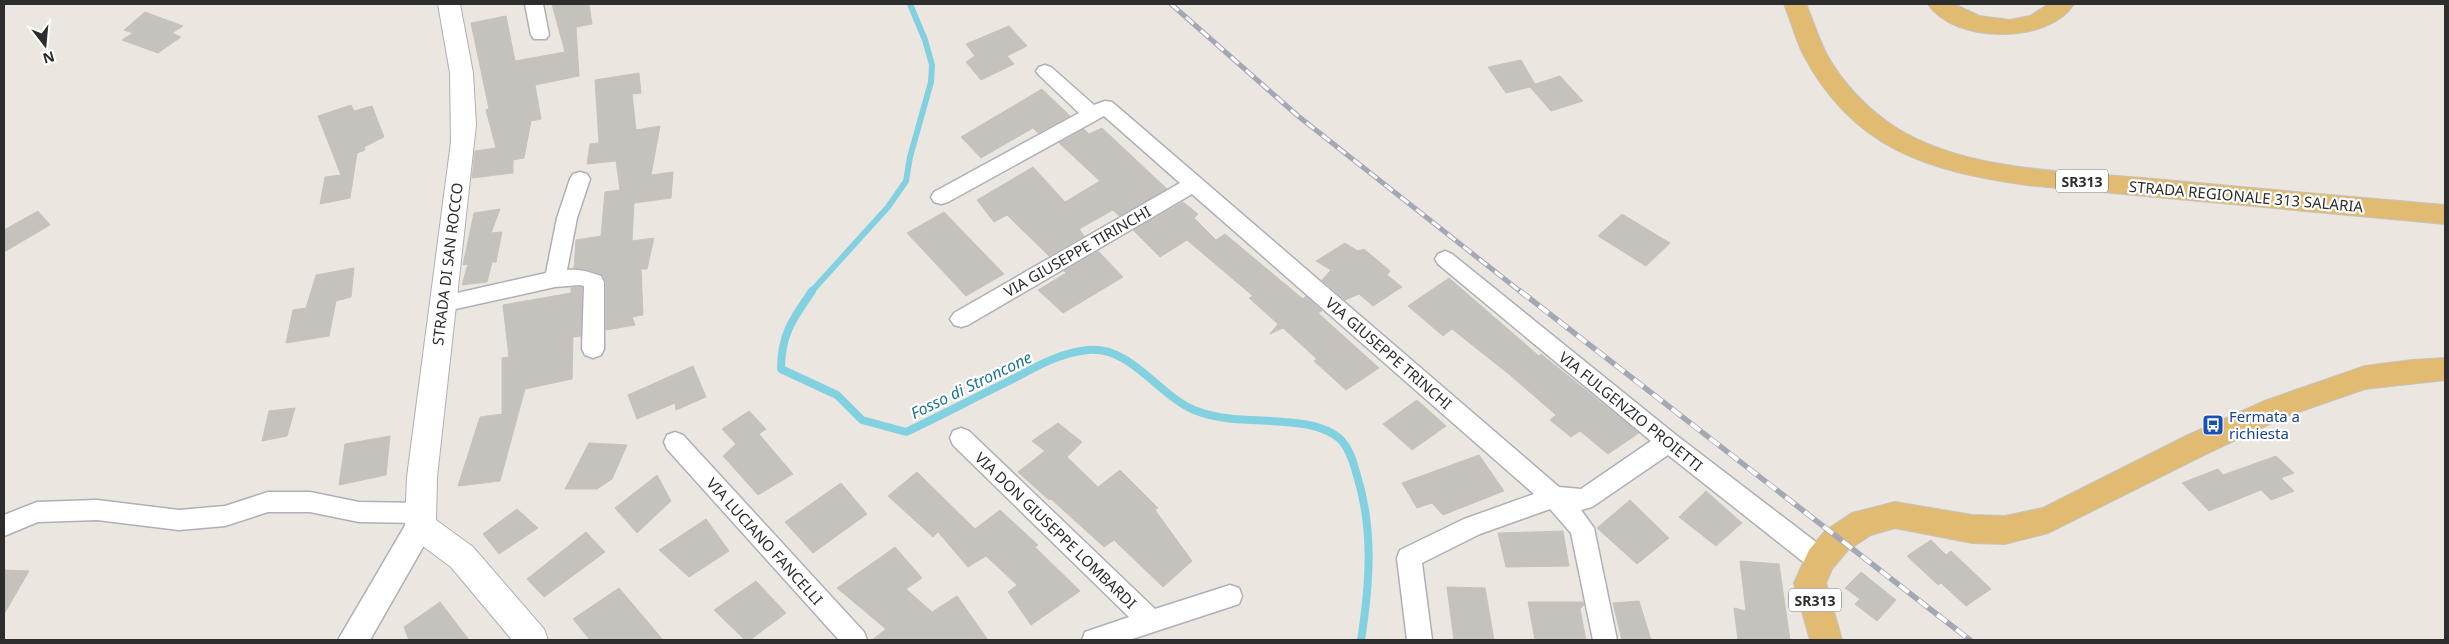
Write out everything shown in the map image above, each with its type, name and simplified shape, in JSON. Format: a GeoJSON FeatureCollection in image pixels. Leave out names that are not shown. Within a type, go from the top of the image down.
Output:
{"type":"FeatureCollection","features":[{"type":"Feature","properties":{"kind":"main road","name":"STRADA DI SAN ROCCO"},"geometry":{"type":"LineString","coordinates":[[420,519],[422,477],[463,142],[465,108],[455,27],[449,4]]}},
{"type":"Feature","properties":{"kind":"main road","name":"STRADA REGIONALE 313 SALARIA"},"geometry":{"type":"LineString","coordinates":[[1795,4],[1814,52],[1829,78],[1852,105],[1877,127],[1914,150],[1949,163],[1980,170],[2026,176],[2445,215]]}},
{"type":"Feature","properties":{"kind":"main road"},"geometry":{"type":"LineString","coordinates":[[1939,4],[1972,21],[2007,27],[2037,23],[2063,4]]}},
{"type":"Feature","properties":{"kind":"main road","name":"SR313"},"geometry":{"type":"LineString","coordinates":[[1826,640],[1810,583],[1820,560],[1837,540],[1863,523],[1895,515],[1972,530],[2005,530],[2048,520],[2196,445],[2277,408],[2365,378],[2412,371],[2445,369]]}},
{"type":"Feature","properties":{"kind":"main road"},"geometry":{"type":"LineString","coordinates":[[420,519],[462,557],[532,640]]}},
{"type":"Feature","properties":{"kind":"street"},"geometry":{"type":"LineString","coordinates":[[534,4],[540,35]]}},
{"type":"Feature","properties":{"kind":"street","name":"VIA GIUSEPPE TRINCHI"},"geometry":{"type":"LineString","coordinates":[[1045,71],[1194,184],[1554,497],[1582,528],[1605,640]]}},
{"type":"Feature","properties":{"kind":"street"},"geometry":{"type":"LineString","coordinates":[[941,197],[1098,110]]}},
{"type":"Feature","properties":{"kind":"street"},"geometry":{"type":"LineString","coordinates":[[555,279],[567,218],[580,179]]}},
{"type":"Feature","properties":{"kind":"street","name":"VIA GIUSEPPE TIRINCHI"},"geometry":{"type":"LineString","coordinates":[[960,319],[1194,184]]}},
{"type":"Feature","properties":{"kind":"street","name":"VIA FULGENZIO PROIETTI"},"geometry":{"type":"LineString","coordinates":[[1445,259],[1668,442],[1820,560]]}},
{"type":"Feature","properties":{"kind":"street"},"geometry":{"type":"LineString","coordinates":[[442,304],[555,279],[581,277],[594,282],[593,349]]}},
{"type":"Feature","properties":{"kind":"street","name":"VIA DON GIUSEPPE LOMBARDI"},"geometry":{"type":"LineString","coordinates":[[961,438],[1151,622]]}},
{"type":"Feature","properties":{"kind":"street","name":"VIA LUCIANO FANCELLI"},"geometry":{"type":"LineString","coordinates":[[675,442],[855,640]]}},
{"type":"Feature","properties":{"kind":"street"},"geometry":{"type":"LineString","coordinates":[[1420,640],[1409,558],[1472,526],[1554,497],[1584,500],[1668,442]]}},
{"type":"Feature","properties":{"kind":"street"},"geometry":{"type":"LineString","coordinates":[[4,526],[37,512],[97,510],[179,520],[225,516],[268,502],[310,502],[359,512],[420,519],[353,640]]}},
{"type":"Feature","properties":{"kind":"street","name":"VIA DON GIUSEPPE LOMBARDI"},"geometry":{"type":"LineString","coordinates":[[1094,640],[1230,596]]}},
{"type":"Feature","properties":{"kind":"building"},"geometry":{"type":"Polygon","coordinates":[[[552,4],[589,4],[592,24],[576,27],[579,76],[535,85],[541,119],[531,121],[524,158],[513,160],[513,173],[472,178],[475,151],[496,148],[486,110],[489,109],[471,23],[506,16],[515,61],[565,52],[552,4]]]}},
{"type":"Feature","properties":{"kind":"building"},"geometry":{"type":"Polygon","coordinates":[[[145,12],[183,26],[172,33],[181,37],[158,53],[122,40],[133,33],[124,30],[145,12]]]}},
{"type":"Feature","properties":{"kind":"building"},"geometry":{"type":"Polygon","coordinates":[[[1009,26],[1027,46],[1007,56],[1014,64],[981,80],[966,62],[975,56],[966,44],[1009,26]]]}},
{"type":"Feature","properties":{"kind":"building"},"geometry":{"type":"Polygon","coordinates":[[[1521,60],[1535,84],[1560,76],[1583,101],[1551,111],[1530,87],[1506,93],[1488,67],[1521,60]]]}},
{"type":"Feature","properties":{"kind":"building"},"geometry":{"type":"Polygon","coordinates":[[[639,73],[641,93],[632,94],[636,130],[660,126],[651,175],[673,172],[671,198],[634,203],[632,241],[654,238],[647,269],[641,269],[643,315],[632,317],[635,325],[606,330],[606,282],[603,275],[574,268],[576,240],[601,236],[605,192],[620,190],[616,161],[587,164],[590,144],[599,143],[595,80],[639,73]]]}},
{"type":"Feature","properties":{"kind":"building"},"geometry":{"type":"Polygon","coordinates":[[[1042,89],[1070,116],[1038,133],[1033,128],[981,158],[961,137],[1042,89]]]}},
{"type":"Feature","properties":{"kind":"building"},"geometry":{"type":"Polygon","coordinates":[[[351,105],[354,111],[372,106],[384,137],[364,147],[365,150],[357,153],[350,198],[320,204],[325,177],[341,175],[318,116],[351,105]]]}},
{"type":"Feature","properties":{"kind":"building"},"geometry":{"type":"Polygon","coordinates":[[[1102,128],[1167,189],[1119,216],[1113,210],[1079,229],[1084,236],[1049,256],[1007,215],[994,222],[977,200],[1033,167],[1065,202],[1100,181],[1059,143],[1084,129],[1089,134],[1102,128]]]}},
{"type":"Feature","properties":{"kind":"building"},"geometry":{"type":"Polygon","coordinates":[[[1183,202],[1198,214],[1194,218],[1216,240],[1225,234],[1303,299],[1306,296],[1322,311],[1318,313],[1379,368],[1346,390],[1314,361],[1317,359],[1283,328],[1270,334],[1278,324],[1249,298],[1253,296],[1187,240],[1160,257],[1133,230],[1183,202]]]}},
{"type":"Feature","properties":{"kind":"building"},"geometry":{"type":"Polygon","coordinates":[[[500,209],[491,233],[502,232],[496,262],[492,262],[487,282],[462,285],[468,264],[463,265],[474,213],[500,209]]]}},
{"type":"Feature","properties":{"kind":"building"},"geometry":{"type":"Polygon","coordinates":[[[38,211],[50,225],[4,252],[4,230],[38,211]]]}},
{"type":"Feature","properties":{"kind":"building"},"geometry":{"type":"Polygon","coordinates":[[[944,212],[1004,274],[966,296],[907,233],[944,212]]]}},
{"type":"Feature","properties":{"kind":"building"},"geometry":{"type":"Polygon","coordinates":[[[1622,214],[1670,243],[1646,266],[1598,236],[1622,214]]]}},
{"type":"Feature","properties":{"kind":"building"},"geometry":{"type":"Polygon","coordinates":[[[1345,243],[1358,251],[1364,249],[1390,271],[1387,275],[1402,287],[1373,306],[1359,294],[1345,300],[1322,280],[1331,270],[1316,261],[1345,243]]]}},
{"type":"Feature","properties":{"kind":"building"},"geometry":{"type":"Polygon","coordinates":[[[1098,251],[1123,277],[1063,313],[1038,290],[1066,273],[1064,271],[1098,251]]]}},
{"type":"Feature","properties":{"kind":"building"},"geometry":{"type":"Polygon","coordinates":[[[354,268],[351,297],[336,301],[329,336],[286,343],[293,310],[306,308],[316,275],[354,268]]]}},
{"type":"Feature","properties":{"kind":"building"},"geometry":{"type":"Polygon","coordinates":[[[1449,278],[1539,356],[1541,354],[1639,433],[1608,454],[1580,431],[1571,437],[1550,420],[1556,415],[1510,375],[1452,329],[1443,336],[1408,306],[1449,278]]]}},
{"type":"Feature","properties":{"kind":"building"},"geometry":{"type":"Polygon","coordinates":[[[582,287],[581,336],[573,337],[572,379],[525,389],[500,481],[458,486],[480,417],[502,414],[502,358],[509,357],[503,305],[571,293],[571,288],[582,287]]]}},
{"type":"Feature","properties":{"kind":"building"},"geometry":{"type":"Polygon","coordinates":[[[693,366],[706,397],[676,410],[675,403],[637,419],[628,395],[693,366]]]}},
{"type":"Feature","properties":{"kind":"building"},"geometry":{"type":"Polygon","coordinates":[[[1417,400],[1446,426],[1412,450],[1383,424],[1417,400]]]}},
{"type":"Feature","properties":{"kind":"building"},"geometry":{"type":"Polygon","coordinates":[[[295,408],[287,436],[262,441],[269,411],[295,408]]]}},
{"type":"Feature","properties":{"kind":"building"},"geometry":{"type":"Polygon","coordinates":[[[749,411],[766,429],[759,434],[793,474],[758,495],[723,456],[736,444],[722,429],[749,411]]]}},
{"type":"Feature","properties":{"kind":"building"},"geometry":{"type":"Polygon","coordinates":[[[1058,423],[1082,442],[1067,457],[1098,487],[1120,470],[1158,508],[1155,510],[1192,561],[1163,587],[1114,540],[1104,547],[1018,472],[1045,451],[1032,441],[1058,423]]]}},
{"type":"Feature","properties":{"kind":"building"},"geometry":{"type":"Polygon","coordinates":[[[390,436],[386,475],[339,485],[345,444],[390,436]]]}},
{"type":"Feature","properties":{"kind":"building"},"geometry":{"type":"Polygon","coordinates":[[[589,443],[627,445],[612,479],[597,489],[565,489],[589,443]]]}},
{"type":"Feature","properties":{"kind":"building"},"geometry":{"type":"Polygon","coordinates":[[[1479,455],[1504,491],[1443,515],[1432,503],[1417,508],[1402,483],[1479,455]]]}},
{"type":"Feature","properties":{"kind":"building"},"geometry":{"type":"Polygon","coordinates":[[[2276,456],[2294,473],[2281,478],[2294,491],[2271,500],[2261,490],[2209,511],[2182,483],[2218,469],[2223,475],[2276,456]]]}},
{"type":"Feature","properties":{"kind":"building"},"geometry":{"type":"Polygon","coordinates":[[[917,472],[975,529],[1000,510],[1038,545],[1035,547],[1080,591],[1031,625],[1008,592],[1017,585],[986,556],[968,567],[938,532],[933,537],[888,496],[917,472]]]}},
{"type":"Feature","properties":{"kind":"building"},"geometry":{"type":"Polygon","coordinates":[[[657,475],[671,501],[637,533],[615,508],[657,475]]]}},
{"type":"Feature","properties":{"kind":"building"},"geometry":{"type":"Polygon","coordinates":[[[841,483],[867,514],[813,553],[785,522],[841,483]]]}},
{"type":"Feature","properties":{"kind":"building"},"geometry":{"type":"Polygon","coordinates":[[[1706,491],[1742,523],[1716,546],[1679,517],[1706,491]]]}},
{"type":"Feature","properties":{"kind":"building"},"geometry":{"type":"Polygon","coordinates":[[[1630,500],[1669,538],[1637,564],[1597,528],[1630,500]]]}},
{"type":"Feature","properties":{"kind":"building"},"geometry":{"type":"Polygon","coordinates":[[[517,509],[538,528],[499,554],[483,534],[517,509]]]}},
{"type":"Feature","properties":{"kind":"building"},"geometry":{"type":"Polygon","coordinates":[[[706,519],[729,551],[689,577],[659,550],[706,519]]]}},
{"type":"Feature","properties":{"kind":"building"},"geometry":{"type":"Polygon","coordinates":[[[1563,531],[1569,566],[1506,567],[1498,533],[1563,531]]]}},
{"type":"Feature","properties":{"kind":"building"},"geometry":{"type":"Polygon","coordinates":[[[586,532],[605,552],[544,597],[527,579],[586,532]]]}},
{"type":"Feature","properties":{"kind":"building"},"geometry":{"type":"Polygon","coordinates":[[[1931,540],[1946,555],[1951,551],[1991,589],[1966,606],[1941,583],[1938,585],[1907,556],[1931,540]]]}},
{"type":"Feature","properties":{"kind":"building"},"geometry":{"type":"Polygon","coordinates":[[[895,547],[922,578],[906,589],[932,612],[957,596],[988,640],[872,640],[886,629],[837,588],[895,547]]]}},
{"type":"Feature","properties":{"kind":"building"},"geometry":{"type":"Polygon","coordinates":[[[1740,561],[1779,564],[1790,640],[1738,640],[1734,608],[1746,611],[1740,561]]]}},
{"type":"Feature","properties":{"kind":"building"},"geometry":{"type":"Polygon","coordinates":[[[4,570],[29,571],[4,614],[4,570]]]}},
{"type":"Feature","properties":{"kind":"building"},"geometry":{"type":"Polygon","coordinates":[[[1861,572],[1896,600],[1877,621],[1855,604],[1860,599],[1845,588],[1861,572]]]}},
{"type":"Feature","properties":{"kind":"building"},"geometry":{"type":"Polygon","coordinates":[[[756,581],[786,613],[750,640],[745,640],[714,610],[756,581]]]}},
{"type":"Feature","properties":{"kind":"building"},"geometry":{"type":"Polygon","coordinates":[[[1447,587],[1485,588],[1494,640],[1454,640],[1447,587]]]}},
{"type":"Feature","properties":{"kind":"building"},"geometry":{"type":"Polygon","coordinates":[[[619,588],[663,640],[590,640],[573,619],[619,588]]]}},
{"type":"Feature","properties":{"kind":"building"},"geometry":{"type":"Polygon","coordinates":[[[1639,601],[1651,640],[1622,640],[1613,603],[1639,601]]]}},
{"type":"Feature","properties":{"kind":"building"},"geometry":{"type":"Polygon","coordinates":[[[440,602],[469,640],[409,640],[404,627],[440,602]]]}},
{"type":"Feature","properties":{"kind":"building"},"geometry":{"type":"Polygon","coordinates":[[[1528,602],[1583,602],[1584,605],[1580,609],[1586,640],[1535,640],[1528,602]]]}},
{"type":"Feature","properties":{"kind":"waterway","name":"Fosso di Stroncone"},"geometry":{"type":"LineString","coordinates":[[811,292],[888,207],[906,181],[910,157],[931,82],[932,65],[925,40],[910,4]]}},
{"type":"Feature","properties":{"kind":"waterway","name":"Fosso di Stroncone"},"geometry":{"type":"LineString","coordinates":[[812,291],[789,327],[783,346],[781,369],[837,395],[862,420],[906,432],[1046,362],[1066,354],[1088,350],[1103,351],[1117,355],[1131,363],[1181,403],[1208,415],[1222,418],[1280,421],[1309,425],[1335,435],[1345,445],[1351,456],[1366,514],[1369,556],[1367,598],[1361,640]]}},
{"type":"Feature","properties":{"kind":"railway"},"geometry":{"type":"LineString","coordinates":[[1171,4],[1298,116],[1521,292]]}},
{"type":"Feature","properties":{"kind":"railway"},"geometry":{"type":"LineString","coordinates":[[1520,291],[1970,640]]}},
{"type":"Feature","properties":{"kind":"place","name":"Fermata a richiesta"},"geometry":{"type":"Point","coordinates":[2213,425]}}]}
